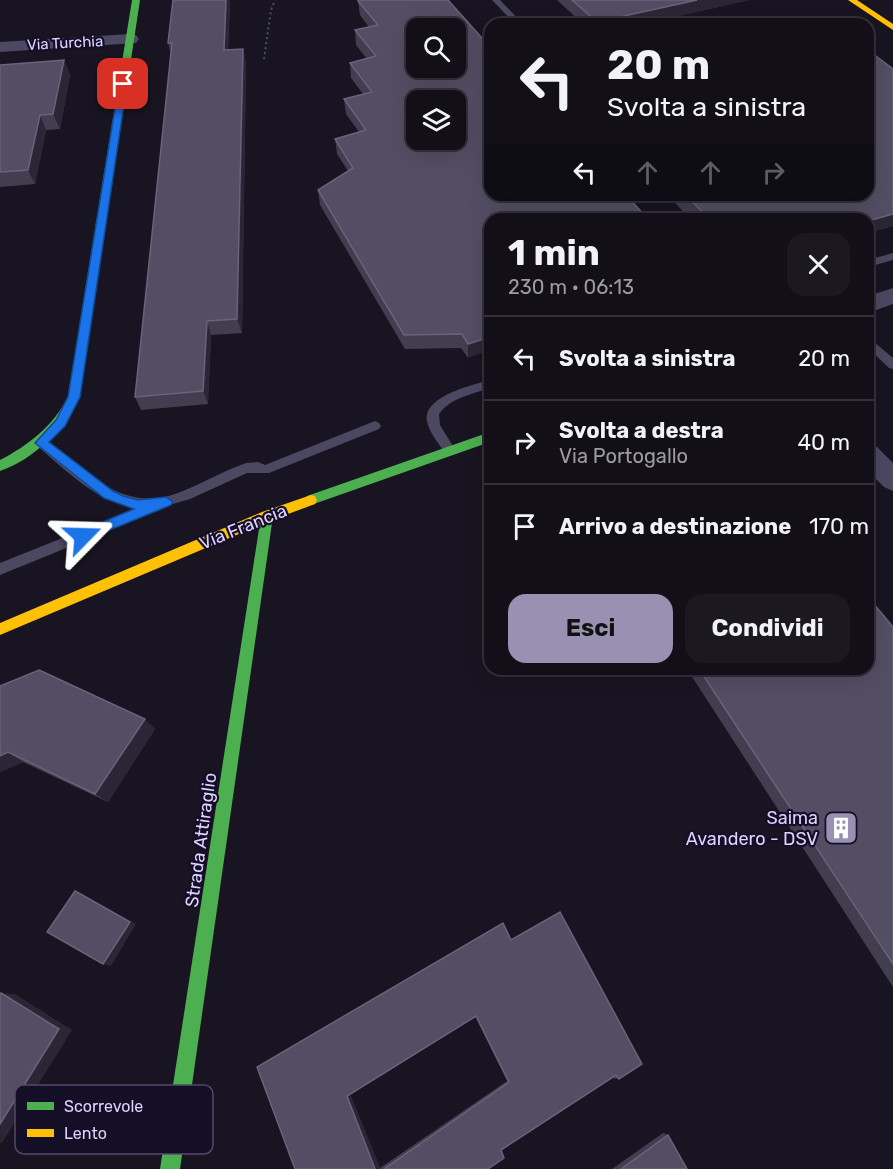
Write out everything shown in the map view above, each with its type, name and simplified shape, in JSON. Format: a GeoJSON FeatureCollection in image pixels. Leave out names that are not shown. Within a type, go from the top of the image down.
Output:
{"type":"FeatureCollection","features":[{"type":"Feature","properties":{"kind":"street"},"geometry":{"type":"LineString","coordinates":[[0,466],[41,443],[60,423],[74,397],[136,0]]}},
{"type":"Feature","properties":{"kind":"street"},"geometry":{"type":"LineString","coordinates":[[852,0],[893,28]]}},
{"type":"Feature","properties":{"kind":"street","name":"Via Turchia"},"geometry":{"type":"LineString","coordinates":[[0,47],[130,39]]}},
{"type":"Feature","properties":{"kind":"street"},"geometry":{"type":"LineString","coordinates":[[874,303],[893,296]]}},
{"type":"Feature","properties":{"kind":"street","name":"Via Francia"},"geometry":{"type":"LineString","coordinates":[[0,630],[267,516],[484,439]]}},
{"type":"Feature","properties":{"kind":"street"},"geometry":{"type":"LineString","coordinates":[[874,460],[893,480]]}},
{"type":"Feature","properties":{"kind":"street","name":"Strada Attiraglio"},"geometry":{"type":"LineString","coordinates":[[182,1085],[267,516]]}},
{"type":"Feature","properties":{"kind":"street","name":"Strada Attiraglio"},"geometry":{"type":"LineString","coordinates":[[170,1169],[172,1154]]}},
{"type":"Feature","properties":{"kind":"lane"},"geometry":{"type":"LineString","coordinates":[[496,0],[513,18]]}},
{"type":"Feature","properties":{"kind":"lane"},"geometry":{"type":"LineString","coordinates":[[874,262],[893,256]]}},
{"type":"Feature","properties":{"kind":"lane"},"geometry":{"type":"LineString","coordinates":[[874,347],[893,365]]}},
{"type":"Feature","properties":{"kind":"lane"},"geometry":{"type":"LineString","coordinates":[[450,451],[433,421],[434,414],[438,407],[457,395],[484,386]]}},
{"type":"Feature","properties":{"kind":"lane"},"geometry":{"type":"LineString","coordinates":[[0,569],[240,471],[258,467],[265,470],[375,426]]}},
{"type":"Feature","properties":{"kind":"lane"},"geometry":{"type":"LineString","coordinates":[[41,443],[109,495],[121,501],[138,505],[166,502]]}},
{"type":"Feature","properties":{"kind":"path"},"geometry":{"type":"LineString","coordinates":[[264,59],[275,0]]}},
{"type":"Feature","properties":{"kind":"building"},"geometry":{"type":"Polygon","coordinates":[[[173,0],[226,0],[224,50],[243,49],[237,319],[207,321],[203,391],[135,397],[172,43],[168,43],[173,0]]]}},
{"type":"Feature","properties":{"kind":"building"},"geometry":{"type":"Polygon","coordinates":[[[361,0],[448,0],[464,18],[406,18],[406,78],[466,78],[466,20],[484,40],[484,201],[632,201],[642,213],[484,213],[484,339],[468,344],[462,334],[404,335],[318,190],[353,168],[335,139],[366,130],[344,99],[372,92],[350,63],[376,56],[355,30],[378,25],[358,1],[361,0]]]}},
{"type":"Feature","properties":{"kind":"building"},"geometry":{"type":"Polygon","coordinates":[[[572,0],[697,0],[615,18],[592,18],[572,0]]]}},
{"type":"Feature","properties":{"kind":"building"},"geometry":{"type":"Polygon","coordinates":[[[874,55],[893,69],[893,214],[874,219],[874,213],[703,213],[692,201],[874,201],[874,55]]]}},
{"type":"Feature","properties":{"kind":"building"},"geometry":{"type":"Polygon","coordinates":[[[64,60],[53,114],[40,115],[28,170],[0,172],[0,65],[64,60]]]}},
{"type":"Feature","properties":{"kind":"building","name":"Saima Avandero - DSV"},"geometry":{"type":"Polygon","coordinates":[[[874,604],[893,627],[893,964],[703,675],[874,675],[874,604]]]}},
{"type":"Feature","properties":{"kind":"building"},"geometry":{"type":"Polygon","coordinates":[[[39,670],[145,719],[95,794],[8,752],[0,756],[0,686],[39,670]]]}},
{"type":"Feature","properties":{"kind":"building"},"geometry":{"type":"Polygon","coordinates":[[[75,891],[130,922],[103,964],[47,932],[75,891]]]}},
{"type":"Feature","properties":{"kind":"building"},"geometry":{"type":"Polygon","coordinates":[[[560,912],[642,1064],[619,1079],[616,1075],[501,1150],[504,1158],[488,1169],[384,1169],[509,1082],[476,1016],[347,1096],[375,1169],[295,1169],[257,1067],[503,923],[511,940],[560,912]]]}},
{"type":"Feature","properties":{"kind":"building"},"geometry":{"type":"Polygon","coordinates":[[[1,993],[59,1029],[24,1085],[15,1085],[15,1100],[0,1124],[1,993]]]}},
{"type":"Feature","properties":{"kind":"building"},"geometry":{"type":"Polygon","coordinates":[[[668,1135],[687,1169],[621,1169],[668,1135]]]}},
{"type":"Feature","properties":{"kind":"traffic: fast"},"geometry":{"type":"LineString","coordinates":[[0,466],[43,438],[61,420],[74,397],[136,0]]}},
{"type":"Feature","properties":{"kind":"traffic: fast"},"geometry":{"type":"LineString","coordinates":[[311,500],[484,439]]}},
{"type":"Feature","properties":{"kind":"traffic: fast"},"geometry":{"type":"LineString","coordinates":[[182,1085],[267,516]]}},
{"type":"Feature","properties":{"kind":"traffic: fast"},"geometry":{"type":"LineString","coordinates":[[170,1169],[172,1154]]}},
{"type":"Feature","properties":{"kind":"traffic: slow"},"geometry":{"type":"LineString","coordinates":[[852,0],[893,28]]}},
{"type":"Feature","properties":{"kind":"traffic: slow"},"geometry":{"type":"LineString","coordinates":[[0,629],[267,516],[311,500]]}},
{"type":"Feature","properties":{"kind":"place","name":"Saima Avandero - DSV"},"geometry":{"type":"Point","coordinates":[841,828]}},
{"type":"Feature","properties":{"kind":"route"},"geometry":{"type":"LineString","coordinates":[[83,536],[166,502],[138,505],[121,501],[109,495],[41,443],[60,423],[74,397],[123,84]]}}]}
